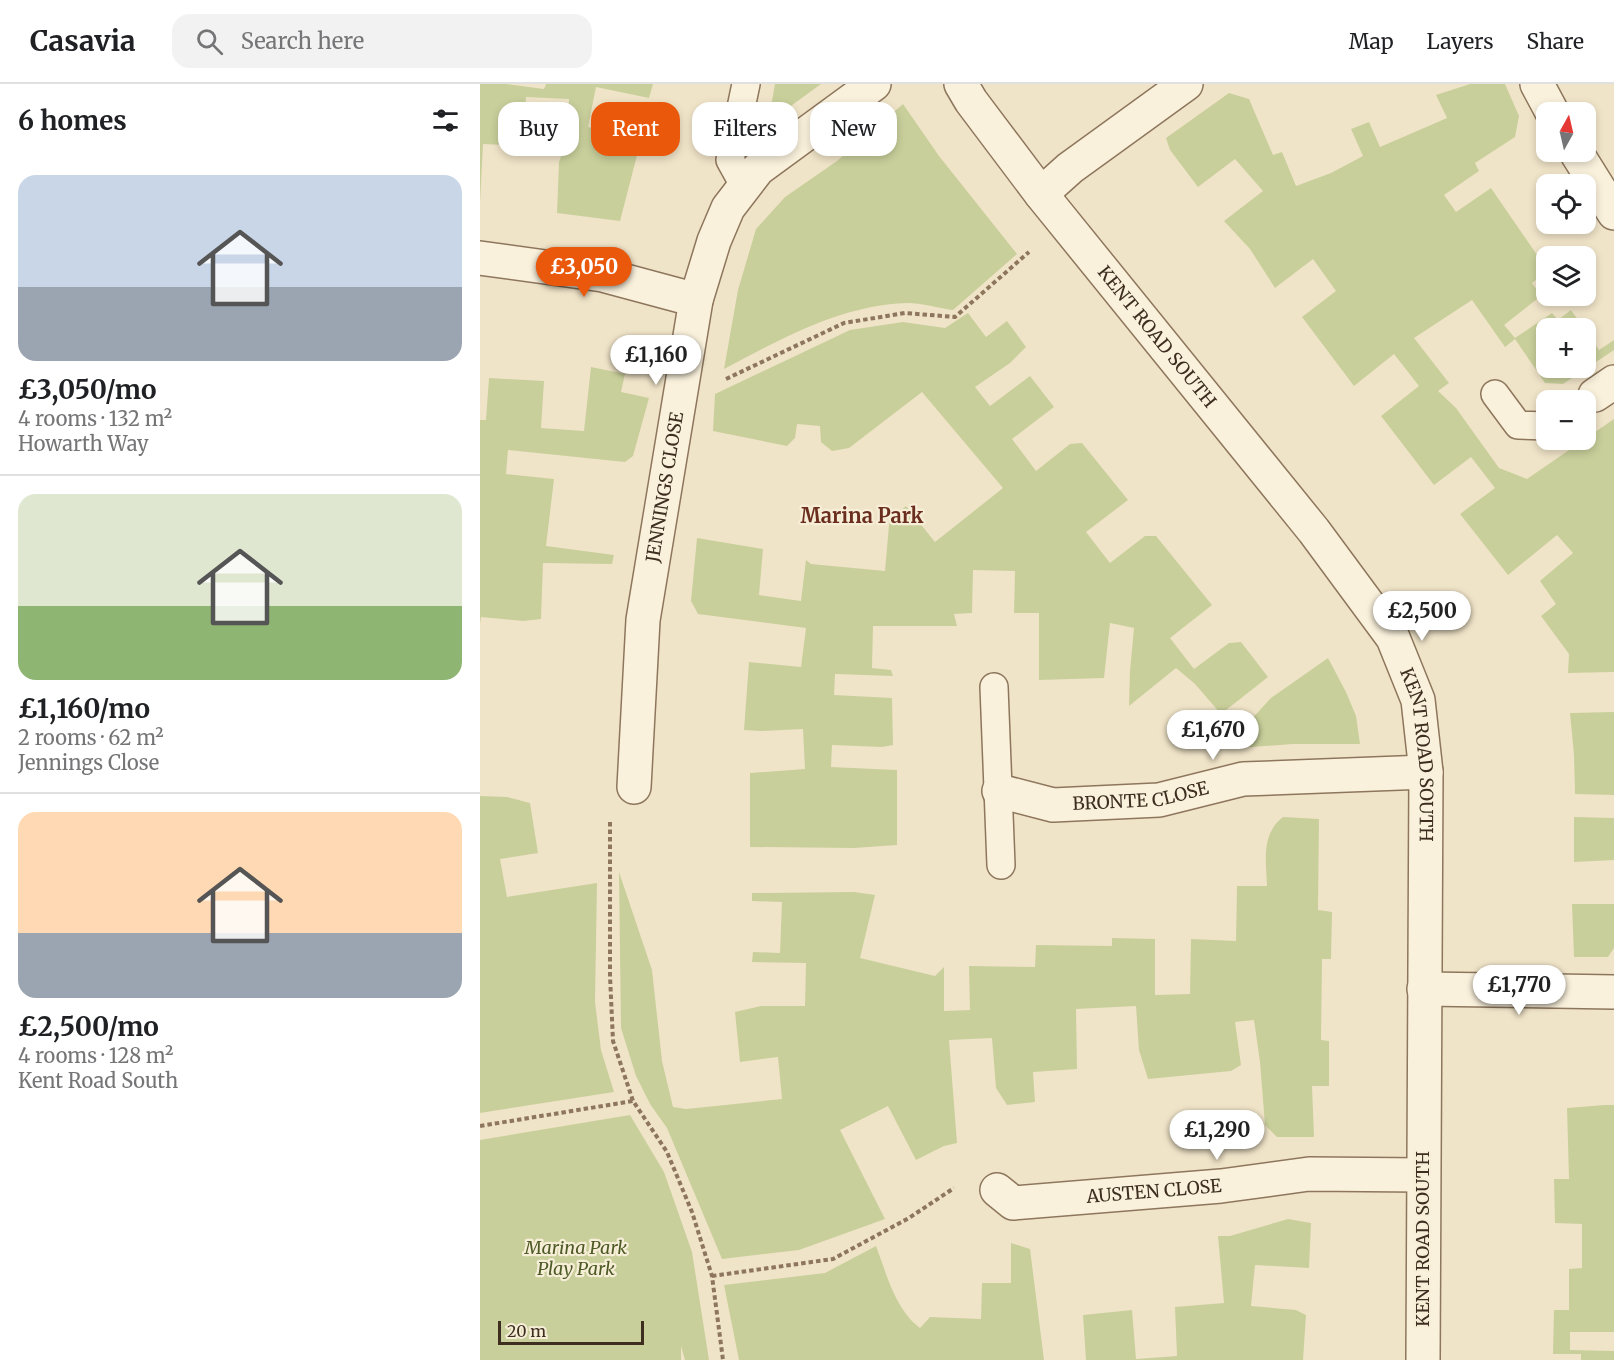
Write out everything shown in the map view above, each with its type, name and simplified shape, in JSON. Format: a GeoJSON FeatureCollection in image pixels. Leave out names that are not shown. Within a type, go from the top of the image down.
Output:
{"type":"FeatureCollection","features":[{"type":"Feature","properties":{"kind":"street","name":"JENNINGS CLOSE"},"geometry":{"type":"LineString","coordinates":[[634,787],[643,620],[696,300],[714,241],[728,208],[758,169],[874,84]]}},
{"type":"Feature","properties":{"kind":"street","name":"KENT ROAD SOUTH"},"geometry":{"type":"LineString","coordinates":[[961,84],[971,101],[1041,194],[1314,531],[1394,638],[1418,700],[1426,772],[1422,1360]]}},
{"type":"Feature","properties":{"kind":"street"},"geometry":{"type":"LineString","coordinates":[[1041,194],[1070,168],[1186,84]]}},
{"type":"Feature","properties":{"kind":"street"},"geometry":{"type":"LineString","coordinates":[[1537,84],[1547,102]]}},
{"type":"Feature","properties":{"kind":"street"},"geometry":{"type":"LineString","coordinates":[[1582,162],[1614,213]]}},
{"type":"Feature","properties":{"kind":"street"},"geometry":{"type":"LineString","coordinates":[[480,258],[603,275],[696,300]]}},
{"type":"Feature","properties":{"kind":"street","name":"BRONTE CLOSE"},"geometry":{"type":"LineString","coordinates":[[999,791],[1053,805],[1089,804],[1159,800],[1243,779],[1379,776],[1426,772]]}},
{"type":"Feature","properties":{"kind":"street"},"geometry":{"type":"LineString","coordinates":[[1424,989],[1614,992]]}},
{"type":"Feature","properties":{"kind":"street","name":"AUSTEN CLOSE"},"geometry":{"type":"LineString","coordinates":[[997,1190],[1013,1203],[1221,1186],[1309,1174],[1423,1175]]}},
{"type":"Feature","properties":{"kind":"lane"},"geometry":{"type":"LineString","coordinates":[[745,187],[730,159],[746,84]]}},
{"type":"Feature","properties":{"kind":"lane"},"geometry":{"type":"LineString","coordinates":[[1495,394],[1518,425],[1536,426]]}},
{"type":"Feature","properties":{"kind":"lane"},"geometry":{"type":"LineString","coordinates":[[994,687],[1001,865]]}},
{"type":"Feature","properties":{"kind":"path"},"geometry":{"type":"LineString","coordinates":[[723,381],[844,323],[905,313],[955,317],[1029,252]]}},
{"type":"Feature","properties":{"kind":"path"},"geometry":{"type":"LineString","coordinates":[[610,821],[610,976],[613,1041],[633,1101],[667,1152],[692,1212],[712,1276],[723,1360]]}},
{"type":"Feature","properties":{"kind":"path"},"geometry":{"type":"LineString","coordinates":[[480,1126],[633,1101]]}},
{"type":"Feature","properties":{"kind":"path"},"geometry":{"type":"LineString","coordinates":[[712,1276],[833,1259],[909,1218],[958,1185],[997,1190]]}},
{"type":"Feature","properties":{"kind":"green space"},"geometry":{"type":"Polygon","coordinates":[[[480,84],[506,84],[544,89],[546,84],[653,84],[649,98],[596,87],[593,102],[591,102],[588,127],[591,128],[591,156],[637,156],[620,221],[557,213],[559,162],[561,156],[579,156],[579,102],[569,102],[569,99],[526,97],[526,102],[498,102],[498,145],[483,144],[480,203],[480,84]]]}},
{"type":"Feature","properties":{"kind":"green space"},"geometry":{"type":"Polygon","coordinates":[[[775,84],[821,84],[796,102],[772,102],[775,84]]]}},
{"type":"Feature","properties":{"kind":"green space"},"geometry":{"type":"Polygon","coordinates":[[[1470,84],[1505,84],[1519,116],[1515,137],[1475,163],[1479,171],[1444,195],[1456,212],[1491,188],[1536,253],[1536,280],[1532,283],[1536,289],[1536,300],[1504,325],[1515,338],[1536,324],[1536,370],[1515,339],[1505,347],[1472,300],[1414,338],[1449,383],[1438,391],[1456,408],[1499,468],[1527,479],[1569,450],[1596,450],[1596,431],[1614,419],[1614,672],[1568,673],[1569,654],[1541,616],[1556,604],[1540,581],[1573,553],[1557,535],[1508,575],[1460,514],[1495,488],[1471,457],[1434,485],[1381,416],[1419,386],[1394,354],[1354,386],[1302,317],[1336,291],[1313,259],[1275,288],[1250,249],[1224,221],[1263,191],[1235,159],[1198,187],[1170,150],[1166,138],[1229,93],[1249,99],[1273,155],[1282,152],[1296,186],[1331,173],[1363,156],[1351,129],[1369,122],[1380,147],[1447,118],[1436,95],[1470,84]]]}},
{"type":"Feature","properties":{"kind":"green space"},"geometry":{"type":"Polygon","coordinates":[[[903,104],[939,156],[1017,254],[953,310],[907,303],[859,310],[790,335],[724,369],[738,290],[756,229],[785,197],[843,156],[897,156],[897,109],[903,104]]]}},
{"type":"Feature","properties":{"kind":"green space"},"geometry":{"type":"Polygon","coordinates":[[[1571,310],[1577,318],[1561,318],[1571,310]]]}},
{"type":"Feature","properties":{"kind":"green space"},"geometry":{"type":"Polygon","coordinates":[[[968,313],[986,337],[1007,321],[1026,347],[1010,363],[975,387],[990,406],[1030,376],[1054,407],[1012,439],[1036,471],[1070,444],[1082,443],[1128,500],[1086,532],[1110,563],[1145,536],[1156,536],[1212,605],[1170,638],[1194,669],[1229,643],[1241,642],[1268,677],[1221,714],[1195,684],[1176,668],[1129,706],[1134,628],[1110,623],[1104,678],[1039,680],[1039,613],[1014,613],[1015,571],[973,570],[972,613],[954,614],[957,626],[873,626],[872,668],[891,670],[893,676],[835,674],[834,695],[892,698],[893,745],[882,747],[832,745],[831,767],[897,770],[897,845],[854,848],[750,847],[750,773],[805,769],[803,729],[744,730],[749,662],[801,667],[806,628],[698,614],[691,601],[697,538],[763,549],[759,595],[801,601],[806,560],[811,564],[885,571],[890,514],[897,514],[906,506],[935,542],[1003,488],[922,392],[849,448],[832,451],[821,442],[820,426],[797,424],[795,438],[787,446],[713,431],[715,394],[850,330],[903,322],[945,328],[968,313]]]}},
{"type":"Feature","properties":{"kind":"green space"},"geometry":{"type":"Polygon","coordinates":[[[1552,313],[1556,318],[1545,318],[1552,313]]]}},
{"type":"Feature","properties":{"kind":"green space"},"geometry":{"type":"Polygon","coordinates":[[[1614,340],[1614,350],[1596,362],[1596,346],[1599,350],[1614,340]]]}},
{"type":"Feature","properties":{"kind":"green space"},"geometry":{"type":"Polygon","coordinates":[[[591,367],[625,374],[621,392],[649,398],[633,456],[625,462],[508,450],[506,474],[554,479],[546,546],[614,555],[612,564],[543,563],[541,619],[523,621],[481,617],[480,624],[480,420],[486,420],[489,378],[544,381],[541,428],[584,431],[591,367]]]}},
{"type":"Feature","properties":{"kind":"green space"},"geometry":{"type":"Polygon","coordinates":[[[1542,378],[1572,378],[1563,384],[1545,383],[1542,378]]]}},
{"type":"Feature","properties":{"kind":"green space"},"geometry":{"type":"Polygon","coordinates":[[[1328,658],[1356,716],[1360,744],[1293,744],[1237,748],[1245,726],[1271,698],[1328,658]]]}},
{"type":"Feature","properties":{"kind":"green space"},"geometry":{"type":"Polygon","coordinates":[[[1614,712],[1614,795],[1575,794],[1570,713],[1614,712]]]}},
{"type":"Feature","properties":{"kind":"green space"},"geometry":{"type":"Polygon","coordinates":[[[480,796],[507,797],[530,803],[538,853],[500,859],[507,897],[597,883],[595,1002],[601,1050],[614,1092],[480,1113],[480,796]]]}},
{"type":"Feature","properties":{"kind":"green space"},"geometry":{"type":"Polygon","coordinates":[[[1283,817],[1319,819],[1318,910],[1332,912],[1331,959],[1322,959],[1321,1040],[1329,1041],[1329,1086],[1312,1086],[1314,1137],[1277,1137],[1265,1125],[1254,1020],[1235,1022],[1241,1065],[1231,1071],[1148,1079],[1139,1050],[1136,1006],[1076,1009],[1077,1069],[1033,1072],[1035,1102],[1007,1105],[996,1088],[992,1038],[949,1040],[957,1143],[944,1146],[916,1160],[888,1106],[840,1130],[885,1219],[799,1250],[722,1259],[667,1128],[650,1104],[636,1076],[621,1028],[619,872],[652,970],[662,1061],[673,1107],[686,1109],[782,1099],[778,1057],[740,1062],[735,1012],[761,1006],[805,1006],[806,963],[752,962],[753,952],[780,953],[782,902],[752,901],[752,893],[854,892],[875,895],[860,958],[935,976],[944,967],[944,1011],[970,1010],[969,966],[1035,967],[1036,945],[1112,946],[1112,938],[1155,939],[1155,995],[1190,994],[1191,939],[1236,941],[1237,886],[1267,886],[1266,848],[1268,839],[1271,831],[1283,817]]]}},
{"type":"Feature","properties":{"kind":"green space"},"geometry":{"type":"Polygon","coordinates":[[[1574,817],[1614,818],[1614,860],[1574,862],[1574,817]]]}},
{"type":"Feature","properties":{"kind":"green space"},"geometry":{"type":"Polygon","coordinates":[[[1572,904],[1614,904],[1614,948],[1608,957],[1574,957],[1572,904]]]}},
{"type":"Feature","properties":{"kind":"green space"},"geometry":{"type":"Polygon","coordinates":[[[1614,1105],[1614,1332],[1570,1332],[1570,1350],[1614,1351],[1614,1360],[1581,1360],[1581,1354],[1553,1354],[1554,1310],[1569,1310],[1569,1269],[1582,1268],[1582,1224],[1555,1223],[1554,1179],[1569,1179],[1567,1108],[1614,1105]]]}},
{"type":"Feature","properties":{"kind":"green space","name":"Marina Park Play Park"},"geometry":{"type":"Polygon","coordinates":[[[630,1115],[664,1172],[692,1252],[709,1360],[685,1360],[681,1346],[681,1360],[480,1360],[480,1140],[630,1115]]]}},
{"type":"Feature","properties":{"kind":"green space"},"geometry":{"type":"Polygon","coordinates":[[[1288,1219],[1311,1223],[1309,1268],[1255,1265],[1251,1306],[1296,1310],[1306,1315],[1303,1360],[1086,1360],[1083,1315],[1132,1310],[1136,1359],[1177,1356],[1175,1307],[1224,1303],[1218,1236],[1230,1236],[1288,1219]]]}},
{"type":"Feature","properties":{"kind":"green space"},"geometry":{"type":"Polygon","coordinates":[[[1011,1243],[1030,1249],[1044,1360],[739,1360],[724,1285],[825,1273],[876,1246],[898,1301],[911,1320],[920,1328],[930,1317],[981,1319],[982,1283],[1011,1283],[1011,1243]]]}},
{"type":"Feature","properties":{"kind":"district","name":"Marina Park"},"geometry":{"type":"Point","coordinates":[862,516]}}]}
